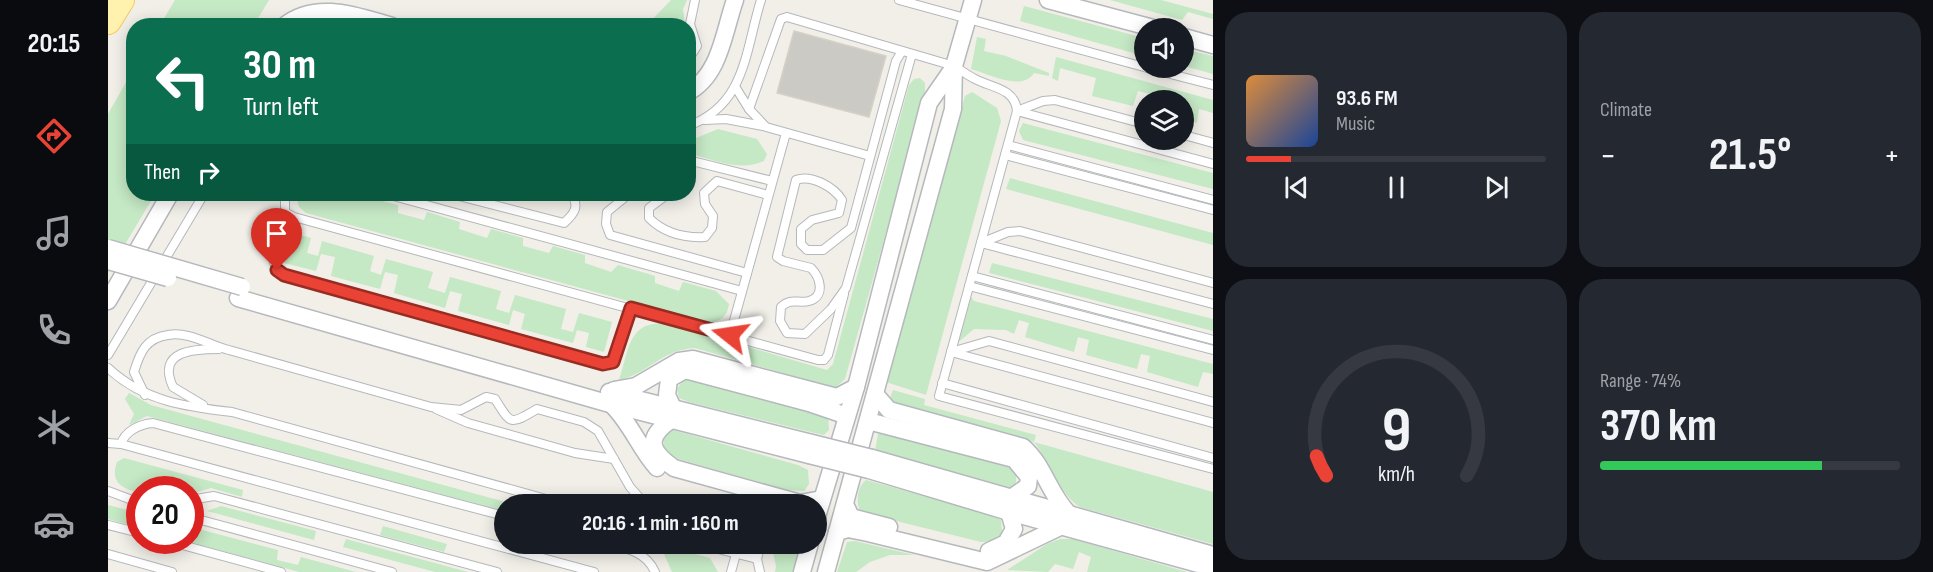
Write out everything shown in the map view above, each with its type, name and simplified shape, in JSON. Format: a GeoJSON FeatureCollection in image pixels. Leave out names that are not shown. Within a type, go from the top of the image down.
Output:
{"type":"FeatureCollection","features":[{"type":"Feature","properties":{"kind":"main road"},"geometry":{"type":"LineString","coordinates":[[108,21],[121,0]]}},
{"type":"Feature","properties":{"kind":"street"},"geometry":{"type":"LineString","coordinates":[[696,88],[701,86],[712,72],[735,0]]}},
{"type":"Feature","properties":{"kind":"street"},"geometry":{"type":"LineString","coordinates":[[826,572],[953,109],[954,66],[973,0]]}},
{"type":"Feature","properties":{"kind":"street"},"geometry":{"type":"LineString","coordinates":[[1048,0],[1134,23]]}},
{"type":"Feature","properties":{"kind":"street"},"geometry":{"type":"LineString","coordinates":[[298,18],[303,15],[334,10],[363,18]]}},
{"type":"Feature","properties":{"kind":"street"},"geometry":{"type":"LineString","coordinates":[[1194,40],[1213,45]]}},
{"type":"Feature","properties":{"kind":"street"},"geometry":{"type":"LineString","coordinates":[[824,494],[856,387],[929,103],[954,66]]}},
{"type":"Feature","properties":{"kind":"street"},"geometry":{"type":"LineString","coordinates":[[108,301],[166,201]]}},
{"type":"Feature","properties":{"kind":"street"},"geometry":{"type":"LineString","coordinates":[[108,248],[240,292],[609,398],[871,464],[1065,520],[1213,555]]}},
{"type":"Feature","properties":{"kind":"street"},"geometry":{"type":"LineString","coordinates":[[108,261],[240,292]]}},
{"type":"Feature","properties":{"kind":"street"},"geometry":{"type":"LineString","coordinates":[[609,398],[636,386],[679,361],[693,359],[837,397],[856,387]]}},
{"type":"Feature","properties":{"kind":"street"},"geometry":{"type":"LineString","coordinates":[[672,414],[667,395],[669,380],[685,370],[797,399],[847,416]]}},
{"type":"Feature","properties":{"kind":"street"},"geometry":{"type":"LineString","coordinates":[[875,394],[889,410],[1023,447],[1038,463],[1065,520],[1213,568]]}},
{"type":"Feature","properties":{"kind":"street"},"geometry":{"type":"LineString","coordinates":[[609,398],[625,418],[641,448],[658,468],[682,480],[732,494]]}},
{"type":"Feature","properties":{"kind":"street"},"geometry":{"type":"LineString","coordinates":[[672,414],[656,430],[653,438],[654,449],[661,459],[674,468],[768,494]]}},
{"type":"Feature","properties":{"kind":"street"},"geometry":{"type":"LineString","coordinates":[[868,421],[1014,459],[1029,477],[1028,486],[1010,505]]}},
{"type":"Feature","properties":{"kind":"street"},"geometry":{"type":"LineString","coordinates":[[845,504],[851,517],[973,551],[994,551],[1006,543],[1014,530],[1010,505]]}},
{"type":"Feature","properties":{"kind":"street"},"geometry":{"type":"LineString","coordinates":[[837,532],[848,530],[868,533],[987,562],[1065,520]]}},
{"type":"Feature","properties":{"kind":"street"},"geometry":{"type":"LineString","coordinates":[[802,572],[807,554]]}},
{"type":"Feature","properties":{"kind":"lane"},"geometry":{"type":"LineString","coordinates":[[691,18],[695,0]]}},
{"type":"Feature","properties":{"kind":"lane"},"geometry":{"type":"LineString","coordinates":[[696,123],[704,120],[727,102],[736,88],[761,0]]}},
{"type":"Feature","properties":{"kind":"lane"},"geometry":{"type":"LineString","coordinates":[[899,0],[1134,64]]}},
{"type":"Feature","properties":{"kind":"lane"},"geometry":{"type":"LineString","coordinates":[[749,109],[781,19],[788,17],[954,66],[976,80],[1006,91],[1016,102],[1017,111],[939,396],[1213,469]]}},
{"type":"Feature","properties":{"kind":"lane"},"geometry":{"type":"LineString","coordinates":[[846,288],[831,309],[805,334],[787,333],[782,327],[779,314],[785,303],[792,300],[808,302],[816,297],[820,290],[820,280],[811,268],[777,257],[796,180],[809,179],[830,187],[842,200],[839,213],[812,220],[801,230],[801,244],[807,250],[823,250],[851,228],[896,61],[902,51]]}},
{"type":"Feature","properties":{"kind":"lane"},"geometry":{"type":"LineString","coordinates":[[285,212],[313,223],[824,360],[828,355],[912,54]]}},
{"type":"Feature","properties":{"kind":"lane"},"geometry":{"type":"LineString","coordinates":[[1187,78],[1213,85]]}},
{"type":"Feature","properties":{"kind":"lane"},"geometry":{"type":"LineString","coordinates":[[736,88],[749,109],[766,127]]}},
{"type":"Feature","properties":{"kind":"lane"},"geometry":{"type":"LineString","coordinates":[[1017,111],[1055,100],[1134,121]]}},
{"type":"Feature","properties":{"kind":"lane"},"geometry":{"type":"LineString","coordinates":[[1017,111],[1213,164]]}},
{"type":"Feature","properties":{"kind":"lane"},"geometry":{"type":"LineString","coordinates":[[704,120],[726,119],[766,127],[870,156]]}},
{"type":"Feature","properties":{"kind":"lane"},"geometry":{"type":"LineString","coordinates":[[730,335],[786,133]]}},
{"type":"Feature","properties":{"kind":"lane"},"geometry":{"type":"LineString","coordinates":[[1194,138],[1213,143]]}},
{"type":"Feature","properties":{"kind":"lane"},"geometry":{"type":"LineString","coordinates":[[1006,150],[1213,200]]}},
{"type":"Feature","properties":{"kind":"lane"},"geometry":{"type":"LineString","coordinates":[[1006,150],[1213,210]]}},
{"type":"Feature","properties":{"kind":"lane"},"geometry":{"type":"LineString","coordinates":[[696,162],[772,181]]}},
{"type":"Feature","properties":{"kind":"lane"},"geometry":{"type":"LineString","coordinates":[[658,201],[649,208],[650,218],[659,228],[692,238],[705,237],[712,228],[713,216],[705,204],[704,193],[717,181],[768,195]]}},
{"type":"Feature","properties":{"kind":"lane"},"geometry":{"type":"LineString","coordinates":[[108,355],[200,201]]}},
{"type":"Feature","properties":{"kind":"lane"},"geometry":{"type":"LineString","coordinates":[[285,201],[285,212],[272,260],[277,270],[284,275],[603,364],[613,362],[631,308]]}},
{"type":"Feature","properties":{"kind":"lane"},"geometry":{"type":"LineString","coordinates":[[412,201],[742,291]]}},
{"type":"Feature","properties":{"kind":"lane"},"geometry":{"type":"LineString","coordinates":[[478,201],[564,223],[575,213],[576,201]]}},
{"type":"Feature","properties":{"kind":"lane"},"geometry":{"type":"LineString","coordinates":[[620,201],[607,212],[606,224],[610,235],[747,273]]}},
{"type":"Feature","properties":{"kind":"lane"},"geometry":{"type":"LineString","coordinates":[[981,243],[1008,232],[1020,231],[1213,283]]}},
{"type":"Feature","properties":{"kind":"lane"},"geometry":{"type":"LineString","coordinates":[[981,243],[1213,304]]}},
{"type":"Feature","properties":{"kind":"lane"},"geometry":{"type":"LineString","coordinates":[[972,276],[1213,340]]}},
{"type":"Feature","properties":{"kind":"lane"},"geometry":{"type":"LineString","coordinates":[[969,286],[1213,350]]}},
{"type":"Feature","properties":{"kind":"lane"},"geometry":{"type":"LineString","coordinates":[[145,395],[134,372],[144,345],[155,338],[170,334],[186,335],[225,349],[431,407],[461,410],[486,397],[495,399],[502,415],[509,421],[516,422],[537,409],[574,420],[598,431],[636,494]]}},
{"type":"Feature","properties":{"kind":"lane"},"geometry":{"type":"LineString","coordinates":[[951,352],[989,341],[1213,402]]}},
{"type":"Feature","properties":{"kind":"lane"},"geometry":{"type":"LineString","coordinates":[[211,410],[173,387],[170,370],[173,359],[184,351],[225,349]]}},
{"type":"Feature","properties":{"kind":"lane"},"geometry":{"type":"LineString","coordinates":[[951,352],[1213,423]]}},
{"type":"Feature","properties":{"kind":"lane"},"geometry":{"type":"LineString","coordinates":[[108,368],[145,395],[211,410],[232,412],[528,494]]}},
{"type":"Feature","properties":{"kind":"lane"},"geometry":{"type":"LineString","coordinates":[[942,383],[1213,458]]}},
{"type":"Feature","properties":{"kind":"lane"},"geometry":{"type":"LineString","coordinates":[[431,407],[448,417],[468,423],[575,453],[614,459]]}},
{"type":"Feature","properties":{"kind":"lane"},"geometry":{"type":"LineString","coordinates":[[121,444],[123,438],[134,429],[142,424],[153,423],[494,513]]}},
{"type":"Feature","properties":{"kind":"lane"},"geometry":{"type":"LineString","coordinates":[[108,443],[121,444],[594,572]]}},
{"type":"Feature","properties":{"kind":"lane"},"geometry":{"type":"LineString","coordinates":[[108,491],[126,498]]}},
{"type":"Feature","properties":{"kind":"lane"},"geometry":{"type":"LineString","coordinates":[[204,498],[213,496],[497,572]]}},
{"type":"Feature","properties":{"kind":"lane"},"geometry":{"type":"LineString","coordinates":[[204,521],[392,572]]}},
{"type":"Feature","properties":{"kind":"lane"},"geometry":{"type":"LineString","coordinates":[[108,525],[126,530]]}},
{"type":"Feature","properties":{"kind":"lane"},"geometry":{"type":"LineString","coordinates":[[204,551],[281,572]]}},
{"type":"Feature","properties":{"kind":"lane"},"geometry":{"type":"LineString","coordinates":[[108,554],[172,572]]}},
{"type":"Feature","properties":{"kind":"lane"},"geometry":{"type":"LineString","coordinates":[[639,554],[651,562],[655,572]]}},
{"type":"Feature","properties":{"kind":"lane"},"geometry":{"type":"LineString","coordinates":[[731,572],[736,554],[757,559]]}},
{"type":"Feature","properties":{"kind":"lane"},"geometry":{"type":"LineString","coordinates":[[758,554],[760,572]]}},
{"type":"Feature","properties":{"kind":"green space"},"geometry":{"type":"Polygon","coordinates":[[[175,0],[269,0],[258,18],[164,18],[175,0]]]}},
{"type":"Feature","properties":{"kind":"green space"},"geometry":{"type":"Polygon","coordinates":[[[671,0],[687,0],[683,9],[684,18],[654,18],[671,0]]]}},
{"type":"Feature","properties":{"kind":"green space"},"geometry":{"type":"Polygon","coordinates":[[[1110,0],[1161,0],[1213,14],[1213,19],[1188,12],[1184,18],[1175,18],[1110,0]]]}},
{"type":"Feature","properties":{"kind":"green space"},"geometry":{"type":"Polygon","coordinates":[[[1024,6],[1134,35],[1134,53],[1020,21],[1024,6]]]}},
{"type":"Feature","properties":{"kind":"green space"},"geometry":{"type":"Polygon","coordinates":[[[977,37],[986,39],[984,51],[1006,56],[1049,73],[1049,76],[1034,73],[1022,81],[1014,81],[971,69],[977,37]]]}},
{"type":"Feature","properties":{"kind":"green space"},"geometry":{"type":"Polygon","coordinates":[[[1194,51],[1213,56],[1213,74],[1194,69],[1194,51]]]}},
{"type":"Feature","properties":{"kind":"green space"},"geometry":{"type":"Polygon","coordinates":[[[1056,57],[1176,90],[1134,90],[1133,106],[1092,96],[1096,78],[1060,68],[1058,81],[1052,78],[1056,57]]]}},
{"type":"Feature","properties":{"kind":"green space"},"geometry":{"type":"Polygon","coordinates":[[[920,78],[925,83],[925,93],[845,379],[835,388],[695,348],[673,353],[630,377],[619,380],[633,338],[646,326],[656,324],[670,324],[827,370],[833,364],[909,85],[914,79],[920,78]]]}},
{"type":"Feature","properties":{"kind":"green space"},"geometry":{"type":"Polygon","coordinates":[[[126,82],[126,201],[151,201],[108,273],[108,114],[126,82]]]}},
{"type":"Feature","properties":{"kind":"green space"},"geometry":{"type":"Polygon","coordinates":[[[972,92],[997,108],[1001,121],[926,395],[886,382],[965,96],[972,92]]]}},
{"type":"Feature","properties":{"kind":"green space"},"geometry":{"type":"Polygon","coordinates":[[[1194,95],[1213,100],[1213,113],[1199,109],[1197,123],[1194,122],[1194,95]]]}},
{"type":"Feature","properties":{"kind":"green space"},"geometry":{"type":"Polygon","coordinates":[[[1023,123],[1213,173],[1213,189],[1023,140],[1019,131],[1023,123]]]}},
{"type":"Feature","properties":{"kind":"green space"},"geometry":{"type":"Polygon","coordinates":[[[718,129],[757,139],[767,154],[764,161],[755,164],[736,165],[717,162],[696,155],[696,138],[718,129]]]}},
{"type":"Feature","properties":{"kind":"green space"},"geometry":{"type":"Polygon","coordinates":[[[1010,178],[1213,233],[1213,245],[1006,189],[1010,178]]]}},
{"type":"Feature","properties":{"kind":"green space"},"geometry":{"type":"Polygon","coordinates":[[[298,201],[383,201],[398,205],[398,213],[424,220],[427,212],[460,222],[459,229],[487,238],[491,229],[523,238],[523,246],[549,253],[553,246],[585,255],[585,263],[611,272],[618,265],[655,276],[655,283],[679,291],[683,282],[716,291],[729,304],[723,318],[709,323],[306,213],[299,207],[298,201]]]}},
{"type":"Feature","properties":{"kind":"green space"},"geometry":{"type":"Polygon","coordinates":[[[293,233],[311,238],[307,253],[318,256],[322,241],[374,256],[370,271],[381,275],[386,259],[433,272],[428,288],[445,293],[450,277],[501,291],[496,309],[509,313],[515,295],[566,309],[561,329],[573,332],[579,313],[612,322],[604,352],[586,347],[589,333],[577,330],[573,343],[521,329],[525,314],[513,310],[509,325],[458,311],[462,294],[450,291],[445,308],[394,293],[398,275],[385,272],[380,289],[331,276],[335,257],[321,254],[316,271],[284,263],[293,233]]]}},
{"type":"Feature","properties":{"kind":"green space"},"geometry":{"type":"Polygon","coordinates":[[[992,263],[1213,319],[1213,331],[989,273],[992,263]]]}},
{"type":"Feature","properties":{"kind":"green space"},"geometry":{"type":"Polygon","coordinates":[[[971,297],[974,301],[1213,364],[1213,374],[1203,372],[1198,387],[1147,372],[1150,356],[1141,354],[1137,369],[1086,355],[1089,340],[1078,337],[1074,352],[1025,337],[1029,323],[1019,320],[1014,334],[1006,330],[974,329],[955,345],[971,297]]]}},
{"type":"Feature","properties":{"kind":"green space"},"geometry":{"type":"Polygon","coordinates":[[[692,378],[828,416],[829,430],[824,435],[679,398],[677,389],[683,380],[692,378]]]}},
{"type":"Feature","properties":{"kind":"green space"},"geometry":{"type":"Polygon","coordinates":[[[893,390],[925,399],[924,405],[1036,435],[1034,442],[894,402],[890,398],[893,390]]]}},
{"type":"Feature","properties":{"kind":"green space"},"geometry":{"type":"Polygon","coordinates":[[[129,393],[151,405],[494,499],[494,508],[147,416],[129,425],[134,414],[125,399],[129,393]]]}},
{"type":"Feature","properties":{"kind":"green space"},"geometry":{"type":"Polygon","coordinates":[[[673,430],[798,465],[808,470],[809,484],[804,491],[786,490],[672,457],[664,447],[664,437],[673,430]]]}},
{"type":"Feature","properties":{"kind":"green space"},"geometry":{"type":"Polygon","coordinates":[[[887,432],[1000,461],[1016,471],[1016,487],[1010,489],[875,451],[878,434],[887,432]]]}},
{"type":"Feature","properties":{"kind":"green space"},"geometry":{"type":"Polygon","coordinates":[[[1034,442],[1213,492],[1213,544],[1080,507],[1060,486],[1034,442]]]}},
{"type":"Feature","properties":{"kind":"green space"},"geometry":{"type":"Polygon","coordinates":[[[124,458],[191,476],[126,476],[126,488],[116,479],[117,462],[124,458]]]}},
{"type":"Feature","properties":{"kind":"green space"},"geometry":{"type":"Polygon","coordinates":[[[204,480],[243,490],[242,497],[211,488],[204,490],[204,480]]]}},
{"type":"Feature","properties":{"kind":"green space"},"geometry":{"type":"Polygon","coordinates":[[[866,480],[992,515],[1001,520],[1002,533],[998,541],[981,542],[860,512],[858,494],[866,480]]]}},
{"type":"Feature","properties":{"kind":"green space"},"geometry":{"type":"Polygon","coordinates":[[[108,505],[126,510],[126,524],[108,519],[108,505]]]}},
{"type":"Feature","properties":{"kind":"green space"},"geometry":{"type":"Polygon","coordinates":[[[221,506],[316,531],[314,540],[207,511],[221,506]]]}},
{"type":"Feature","properties":{"kind":"green space"},"geometry":{"type":"Polygon","coordinates":[[[383,526],[447,544],[444,552],[380,535],[383,526]]]}},
{"type":"Feature","properties":{"kind":"green space"},"geometry":{"type":"Polygon","coordinates":[[[204,530],[278,550],[277,560],[298,565],[301,557],[356,572],[299,572],[204,546],[204,530]]]}},
{"type":"Feature","properties":{"kind":"green space"},"geometry":{"type":"Polygon","coordinates":[[[346,539],[468,572],[435,572],[343,547],[346,539]]]}},
{"type":"Feature","properties":{"kind":"green space"},"geometry":{"type":"Polygon","coordinates":[[[1060,539],[1073,539],[1187,572],[1087,572],[1091,557],[1079,552],[1073,569],[1055,564],[1048,572],[1007,570],[1047,544],[1060,539]]]}},
{"type":"Feature","properties":{"kind":"green space"},"geometry":{"type":"Polygon","coordinates":[[[855,541],[914,555],[890,555],[870,562],[856,572],[837,572],[847,542],[855,541]]]}},
{"type":"Feature","properties":{"kind":"green space"},"geometry":{"type":"Polygon","coordinates":[[[664,554],[696,554],[710,558],[718,572],[672,572],[664,554]]]}},
{"type":"Feature","properties":{"kind":"green space"},"geometry":{"type":"Polygon","coordinates":[[[773,554],[798,554],[793,572],[775,572],[773,554]]]}},
{"type":"Feature","properties":{"kind":"building"},"geometry":{"type":"Polygon","coordinates":[[[794,31],[886,56],[869,117],[777,93],[794,31]]]}},
{"type":"Feature","properties":{"kind":"route"},"geometry":{"type":"LineString","coordinates":[[277,270],[284,275],[603,364],[613,362],[618,352],[631,308],[730,335]]}}]}
